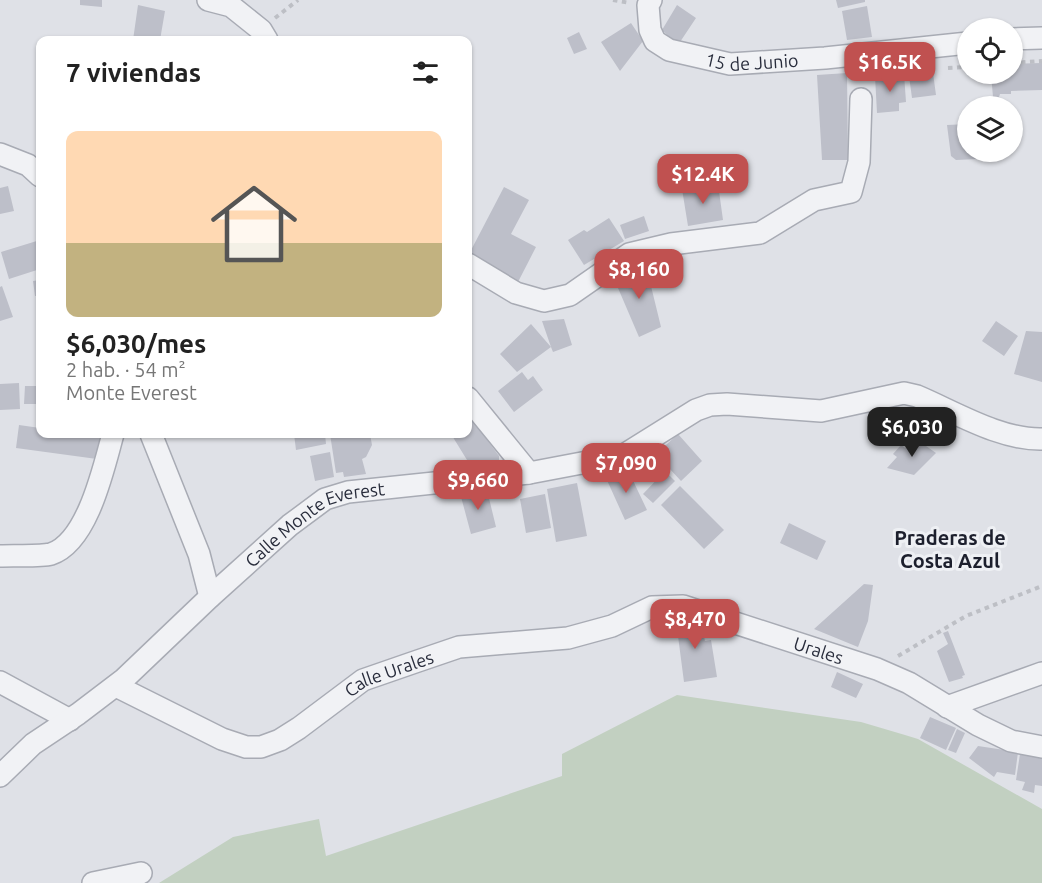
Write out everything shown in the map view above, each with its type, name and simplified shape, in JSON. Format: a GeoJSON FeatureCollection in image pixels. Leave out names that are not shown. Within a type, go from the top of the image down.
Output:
{"type":"FeatureCollection","features":[{"type":"Feature","properties":{"kind":"street"},"geometry":{"type":"LineString","coordinates":[[208,0],[231,6],[264,35]]}},
{"type":"Feature","properties":{"kind":"street","name":"15 de Junio"},"geometry":{"type":"LineString","coordinates":[[651,0],[648,5],[650,30],[655,40],[669,50],[730,64],[825,58],[957,44]]}},
{"type":"Feature","properties":{"kind":"street"},"geometry":{"type":"LineString","coordinates":[[1023,39],[1042,38]]}},
{"type":"Feature","properties":{"kind":"street"},"geometry":{"type":"LineString","coordinates":[[472,266],[516,293],[544,301],[570,295],[629,254],[671,244],[760,233],[814,200],[851,192],[859,162],[861,99]]}},
{"type":"Feature","properties":{"kind":"street"},"geometry":{"type":"LineString","coordinates":[[0,154],[28,165],[36,172]]}},
{"type":"Feature","properties":{"kind":"street","name":"Calle Monte Everest"},"geometry":{"type":"LineString","coordinates":[[0,776],[33,744],[116,686],[290,525],[325,499],[348,492],[529,473],[624,455],[696,410],[710,405],[727,404],[821,411],[904,393],[917,396],[1007,435],[1042,439]]}},
{"type":"Feature","properties":{"kind":"street"},"geometry":{"type":"LineString","coordinates":[[472,403],[529,473]]}},
{"type":"Feature","properties":{"kind":"street"},"geometry":{"type":"LineString","coordinates":[[0,556],[51,554],[69,541],[82,525],[90,508],[112,438]]}},
{"type":"Feature","properties":{"kind":"street"},"geometry":{"type":"LineString","coordinates":[[153,438],[199,554],[210,597]]}},
{"type":"Feature","properties":{"kind":"street","name":"Urales"},"geometry":{"type":"LineString","coordinates":[[683,606],[877,669],[909,683],[947,707],[1011,741],[1042,747]]}},
{"type":"Feature","properties":{"kind":"street","name":"Calle Urales"},"geometry":{"type":"LineString","coordinates":[[116,686],[222,739],[246,747],[261,747],[280,740],[299,728],[363,680],[459,647],[568,638],[612,626],[652,607],[683,606]]}},
{"type":"Feature","properties":{"kind":"street"},"geometry":{"type":"LineString","coordinates":[[947,707],[1042,673]]}},
{"type":"Feature","properties":{"kind":"street"},"geometry":{"type":"LineString","coordinates":[[0,682],[70,720]]}},
{"type":"Feature","properties":{"kind":"street"},"geometry":{"type":"LineString","coordinates":[[93,883],[141,873]]}},
{"type":"Feature","properties":{"kind":"path"},"geometry":{"type":"LineString","coordinates":[[264,35],[298,0]]}},
{"type":"Feature","properties":{"kind":"path"},"geometry":{"type":"LineString","coordinates":[[1023,62],[1042,61]]}},
{"type":"Feature","properties":{"kind":"path"},"geometry":{"type":"LineString","coordinates":[[948,68],[957,68]]}},
{"type":"Feature","properties":{"kind":"path"},"geometry":{"type":"LineString","coordinates":[[877,669],[966,616],[1042,586]]}},
{"type":"Feature","properties":{"kind":"green space"},"geometry":{"type":"Polygon","coordinates":[[[677,695],[861,722],[918,739],[1042,809],[1042,883],[159,883],[233,837],[319,819],[326,856],[562,776],[562,754],[677,695]]]}},
{"type":"Feature","properties":{"kind":"building"},"geometry":{"type":"Polygon","coordinates":[[[80,0],[102,0],[102,7],[80,5],[80,0]]]}},
{"type":"Feature","properties":{"kind":"building"},"geometry":{"type":"Polygon","coordinates":[[[836,0],[865,0],[865,2],[838,8],[836,0]]]}},
{"type":"Feature","properties":{"kind":"building"},"geometry":{"type":"Polygon","coordinates":[[[138,5],[165,11],[161,36],[134,36],[138,5]]]}},
{"type":"Feature","properties":{"kind":"building"},"geometry":{"type":"Polygon","coordinates":[[[677,5],[696,18],[678,45],[662,30],[677,5]]]}},
{"type":"Feature","properties":{"kind":"building"},"geometry":{"type":"Polygon","coordinates":[[[867,6],[872,37],[847,40],[842,11],[867,6]]]}},
{"type":"Feature","properties":{"kind":"building"},"geometry":{"type":"Polygon","coordinates":[[[631,23],[643,41],[620,71],[601,42],[631,23]]]}},
{"type":"Feature","properties":{"kind":"building"},"geometry":{"type":"Polygon","coordinates":[[[579,32],[587,49],[574,54],[567,38],[579,32]]]}},
{"type":"Feature","properties":{"kind":"building"},"geometry":{"type":"Polygon","coordinates":[[[1042,63],[1042,90],[1011,91],[1011,94],[993,96],[992,84],[1023,84],[1023,64],[1042,63]]]}},
{"type":"Feature","properties":{"kind":"building"},"geometry":{"type":"Polygon","coordinates":[[[847,73],[848,160],[822,160],[817,75],[847,73]]]}},
{"type":"Feature","properties":{"kind":"building"},"geometry":{"type":"Polygon","coordinates":[[[933,73],[936,95],[912,98],[909,76],[933,73]]]}},
{"type":"Feature","properties":{"kind":"building"},"geometry":{"type":"Polygon","coordinates":[[[904,74],[906,102],[899,103],[899,111],[877,113],[875,76],[904,74]]]}},
{"type":"Feature","properties":{"kind":"building"},"geometry":{"type":"Polygon","coordinates":[[[947,125],[957,125],[957,160],[951,156],[947,125]]]}},
{"type":"Feature","properties":{"kind":"building"},"geometry":{"type":"Polygon","coordinates":[[[718,184],[723,220],[688,226],[682,189],[718,184]]]}},
{"type":"Feature","properties":{"kind":"building"},"geometry":{"type":"Polygon","coordinates":[[[8,186],[14,211],[0,214],[0,188],[8,186]]]}},
{"type":"Feature","properties":{"kind":"building"},"geometry":{"type":"Polygon","coordinates":[[[504,187],[529,200],[511,234],[536,247],[518,282],[472,258],[472,248],[504,187]]]}},
{"type":"Feature","properties":{"kind":"building"},"geometry":{"type":"Polygon","coordinates":[[[644,216],[649,231],[625,239],[620,225],[644,216]]]}},
{"type":"Feature","properties":{"kind":"building"},"geometry":{"type":"Polygon","coordinates":[[[609,218],[624,241],[584,265],[568,240],[584,230],[587,232],[609,218]]]}},
{"type":"Feature","properties":{"kind":"building"},"geometry":{"type":"Polygon","coordinates":[[[36,241],[36,270],[9,279],[1,252],[36,241]]]}},
{"type":"Feature","properties":{"kind":"building"},"geometry":{"type":"Polygon","coordinates":[[[639,262],[650,282],[661,327],[639,337],[615,281],[639,262]]]}},
{"type":"Feature","properties":{"kind":"building"},"geometry":{"type":"Polygon","coordinates":[[[33,281],[36,281],[36,296],[35,296],[33,281]]]}},
{"type":"Feature","properties":{"kind":"building"},"geometry":{"type":"Polygon","coordinates":[[[2,286],[13,317],[0,321],[0,287],[2,286]]]}},
{"type":"Feature","properties":{"kind":"building"},"geometry":{"type":"Polygon","coordinates":[[[564,319],[572,345],[553,352],[542,321],[564,319]]]}},
{"type":"Feature","properties":{"kind":"building"},"geometry":{"type":"Polygon","coordinates":[[[996,321],[1018,336],[1004,356],[982,341],[996,321]]]}},
{"type":"Feature","properties":{"kind":"building"},"geometry":{"type":"Polygon","coordinates":[[[531,324],[551,347],[517,372],[500,354],[531,324]]]}},
{"type":"Feature","properties":{"kind":"building"},"geometry":{"type":"Polygon","coordinates":[[[1026,331],[1042,332],[1042,382],[1014,374],[1026,331]]]}},
{"type":"Feature","properties":{"kind":"building"},"geometry":{"type":"Polygon","coordinates":[[[522,372],[528,380],[533,376],[543,390],[514,412],[498,391],[522,372]]]}},
{"type":"Feature","properties":{"kind":"building"},"geometry":{"type":"Polygon","coordinates":[[[19,383],[20,409],[0,410],[0,384],[19,383]]]}},
{"type":"Feature","properties":{"kind":"building"},"geometry":{"type":"Polygon","coordinates":[[[25,386],[36,386],[36,404],[24,404],[25,386]]]}},
{"type":"Feature","properties":{"kind":"building"},"geometry":{"type":"Polygon","coordinates":[[[472,419],[499,456],[499,460],[467,460],[453,438],[472,438],[472,419]]]}},
{"type":"Feature","properties":{"kind":"building"},"geometry":{"type":"Polygon","coordinates":[[[19,425],[36,427],[36,438],[100,438],[97,459],[16,448],[19,425]]]}},
{"type":"Feature","properties":{"kind":"building"},"geometry":{"type":"Polygon","coordinates":[[[678,434],[702,461],[681,481],[656,454],[678,434]]]}},
{"type":"Feature","properties":{"kind":"building"},"geometry":{"type":"Polygon","coordinates":[[[294,438],[325,438],[326,444],[296,450],[294,438]]]}},
{"type":"Feature","properties":{"kind":"building"},"geometry":{"type":"Polygon","coordinates":[[[331,438],[371,438],[372,445],[366,457],[362,459],[366,474],[344,477],[343,472],[336,473],[331,438]]]}},
{"type":"Feature","properties":{"kind":"building"},"geometry":{"type":"Polygon","coordinates":[[[916,439],[936,453],[914,475],[887,468],[897,457],[893,454],[901,445],[905,448],[916,439]]]}},
{"type":"Feature","properties":{"kind":"building"},"geometry":{"type":"Polygon","coordinates":[[[330,452],[334,477],[315,481],[310,456],[330,452]]]}},
{"type":"Feature","properties":{"kind":"building"},"geometry":{"type":"Polygon","coordinates":[[[627,468],[647,510],[625,520],[606,478],[627,468]]]}},
{"type":"Feature","properties":{"kind":"building"},"geometry":{"type":"Polygon","coordinates":[[[665,471],[675,481],[653,503],[643,494],[665,471]]]}},
{"type":"Feature","properties":{"kind":"building"},"geometry":{"type":"Polygon","coordinates":[[[577,483],[587,536],[556,542],[547,489],[577,483]]]}},
{"type":"Feature","properties":{"kind":"building"},"geometry":{"type":"Polygon","coordinates":[[[680,486],[724,530],[704,549],[661,505],[680,486]]]}},
{"type":"Feature","properties":{"kind":"building"},"geometry":{"type":"Polygon","coordinates":[[[487,490],[496,527],[471,534],[460,493],[487,490]]]}},
{"type":"Feature","properties":{"kind":"building"},"geometry":{"type":"Polygon","coordinates":[[[545,494],[551,528],[526,533],[520,499],[545,494]]]}},
{"type":"Feature","properties":{"kind":"building"},"geometry":{"type":"Polygon","coordinates":[[[789,523],[826,541],[817,560],[780,543],[789,523]]]}},
{"type":"Feature","properties":{"kind":"building"},"geometry":{"type":"Polygon","coordinates":[[[864,584],[873,585],[868,621],[858,647],[814,629],[864,584]]]}},
{"type":"Feature","properties":{"kind":"building"},"geometry":{"type":"Polygon","coordinates":[[[675,613],[700,618],[705,641],[711,640],[717,677],[684,682],[675,613]]]}},
{"type":"Feature","properties":{"kind":"building"},"geometry":{"type":"Polygon","coordinates":[[[948,631],[965,675],[962,676],[963,678],[949,682],[937,651],[948,644],[943,633],[948,631]]]}},
{"type":"Feature","properties":{"kind":"building"},"geometry":{"type":"Polygon","coordinates":[[[837,672],[863,684],[856,698],[831,687],[837,672]]]}},
{"type":"Feature","properties":{"kind":"building"},"geometry":{"type":"Polygon","coordinates":[[[930,717],[956,728],[946,750],[920,738],[930,717]]]}},
{"type":"Feature","properties":{"kind":"building"},"geometry":{"type":"Polygon","coordinates":[[[957,729],[965,733],[956,753],[948,750],[957,729]]]}},
{"type":"Feature","properties":{"kind":"building"},"geometry":{"type":"Polygon","coordinates":[[[978,746],[1018,752],[1015,775],[997,772],[994,777],[969,758],[978,746]]]}},
{"type":"Feature","properties":{"kind":"building"},"geometry":{"type":"Polygon","coordinates":[[[1020,754],[1042,757],[1042,786],[1035,785],[1034,793],[1022,790],[1025,782],[1016,780],[1020,754]]]}},
{"type":"Feature","properties":{"kind":"district","name":"Praderas de Costa Azul"},"geometry":{"type":"Point","coordinates":[950,548]}}]}
